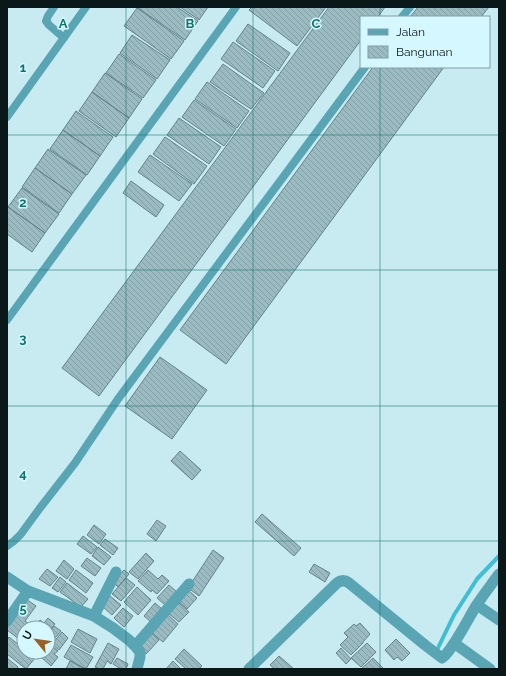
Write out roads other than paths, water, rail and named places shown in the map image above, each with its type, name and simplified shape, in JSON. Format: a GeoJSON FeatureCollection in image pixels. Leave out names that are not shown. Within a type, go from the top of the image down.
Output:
{"type":"FeatureCollection","features":[{"type":"Feature","properties":{"kind":"street"},"geometry":{"type":"LineString","coordinates":[[94,616],[116,572]]}},
{"type":"Feature","properties":{"kind":"street"},"geometry":{"type":"LineString","coordinates":[[441,669],[441,657],[454,643],[477,605],[499,574]]}},
{"type":"Feature","properties":{"kind":"street"},"geometry":{"type":"LineString","coordinates":[[7,577],[28,591],[94,616],[113,628],[135,646],[140,654],[137,669]]}},
{"type":"Feature","properties":{"kind":"street"},"geometry":{"type":"LineString","coordinates":[[249,669],[337,583],[341,581],[349,583],[441,657]]}},
{"type":"Feature","properties":{"kind":"street"},"geometry":{"type":"LineString","coordinates":[[135,646],[189,584]]}},
{"type":"Feature","properties":{"kind":"street"},"geometry":{"type":"LineString","coordinates":[[7,621],[28,591]]}},
{"type":"Feature","properties":{"kind":"street"},"geometry":{"type":"LineString","coordinates":[[477,605],[499,620]]}},
{"type":"Feature","properties":{"kind":"street"},"geometry":{"type":"LineString","coordinates":[[454,643],[490,669]]}},
{"type":"Feature","properties":{"kind":"lane"},"geometry":{"type":"LineString","coordinates":[[54,7],[46,21],[49,26],[64,38]]}},
{"type":"Feature","properties":{"kind":"lane"},"geometry":{"type":"LineString","coordinates":[[7,117],[86,7]]}},
{"type":"Feature","properties":{"kind":"lane"},"geometry":{"type":"LineString","coordinates":[[7,320],[236,7]]}},
{"type":"Feature","properties":{"kind":"lane"},"geometry":{"type":"LineString","coordinates":[[403,16],[410,7]]}},
{"type":"Feature","properties":{"kind":"lane"},"geometry":{"type":"LineString","coordinates":[[7,546],[21,534],[75,463],[115,402],[364,68]]}},
{"type":"Feature","properties":{"kind":"waterway"},"geometry":{"type":"LineString","coordinates":[[437,650],[454,615],[477,579],[499,556]]}}]}
